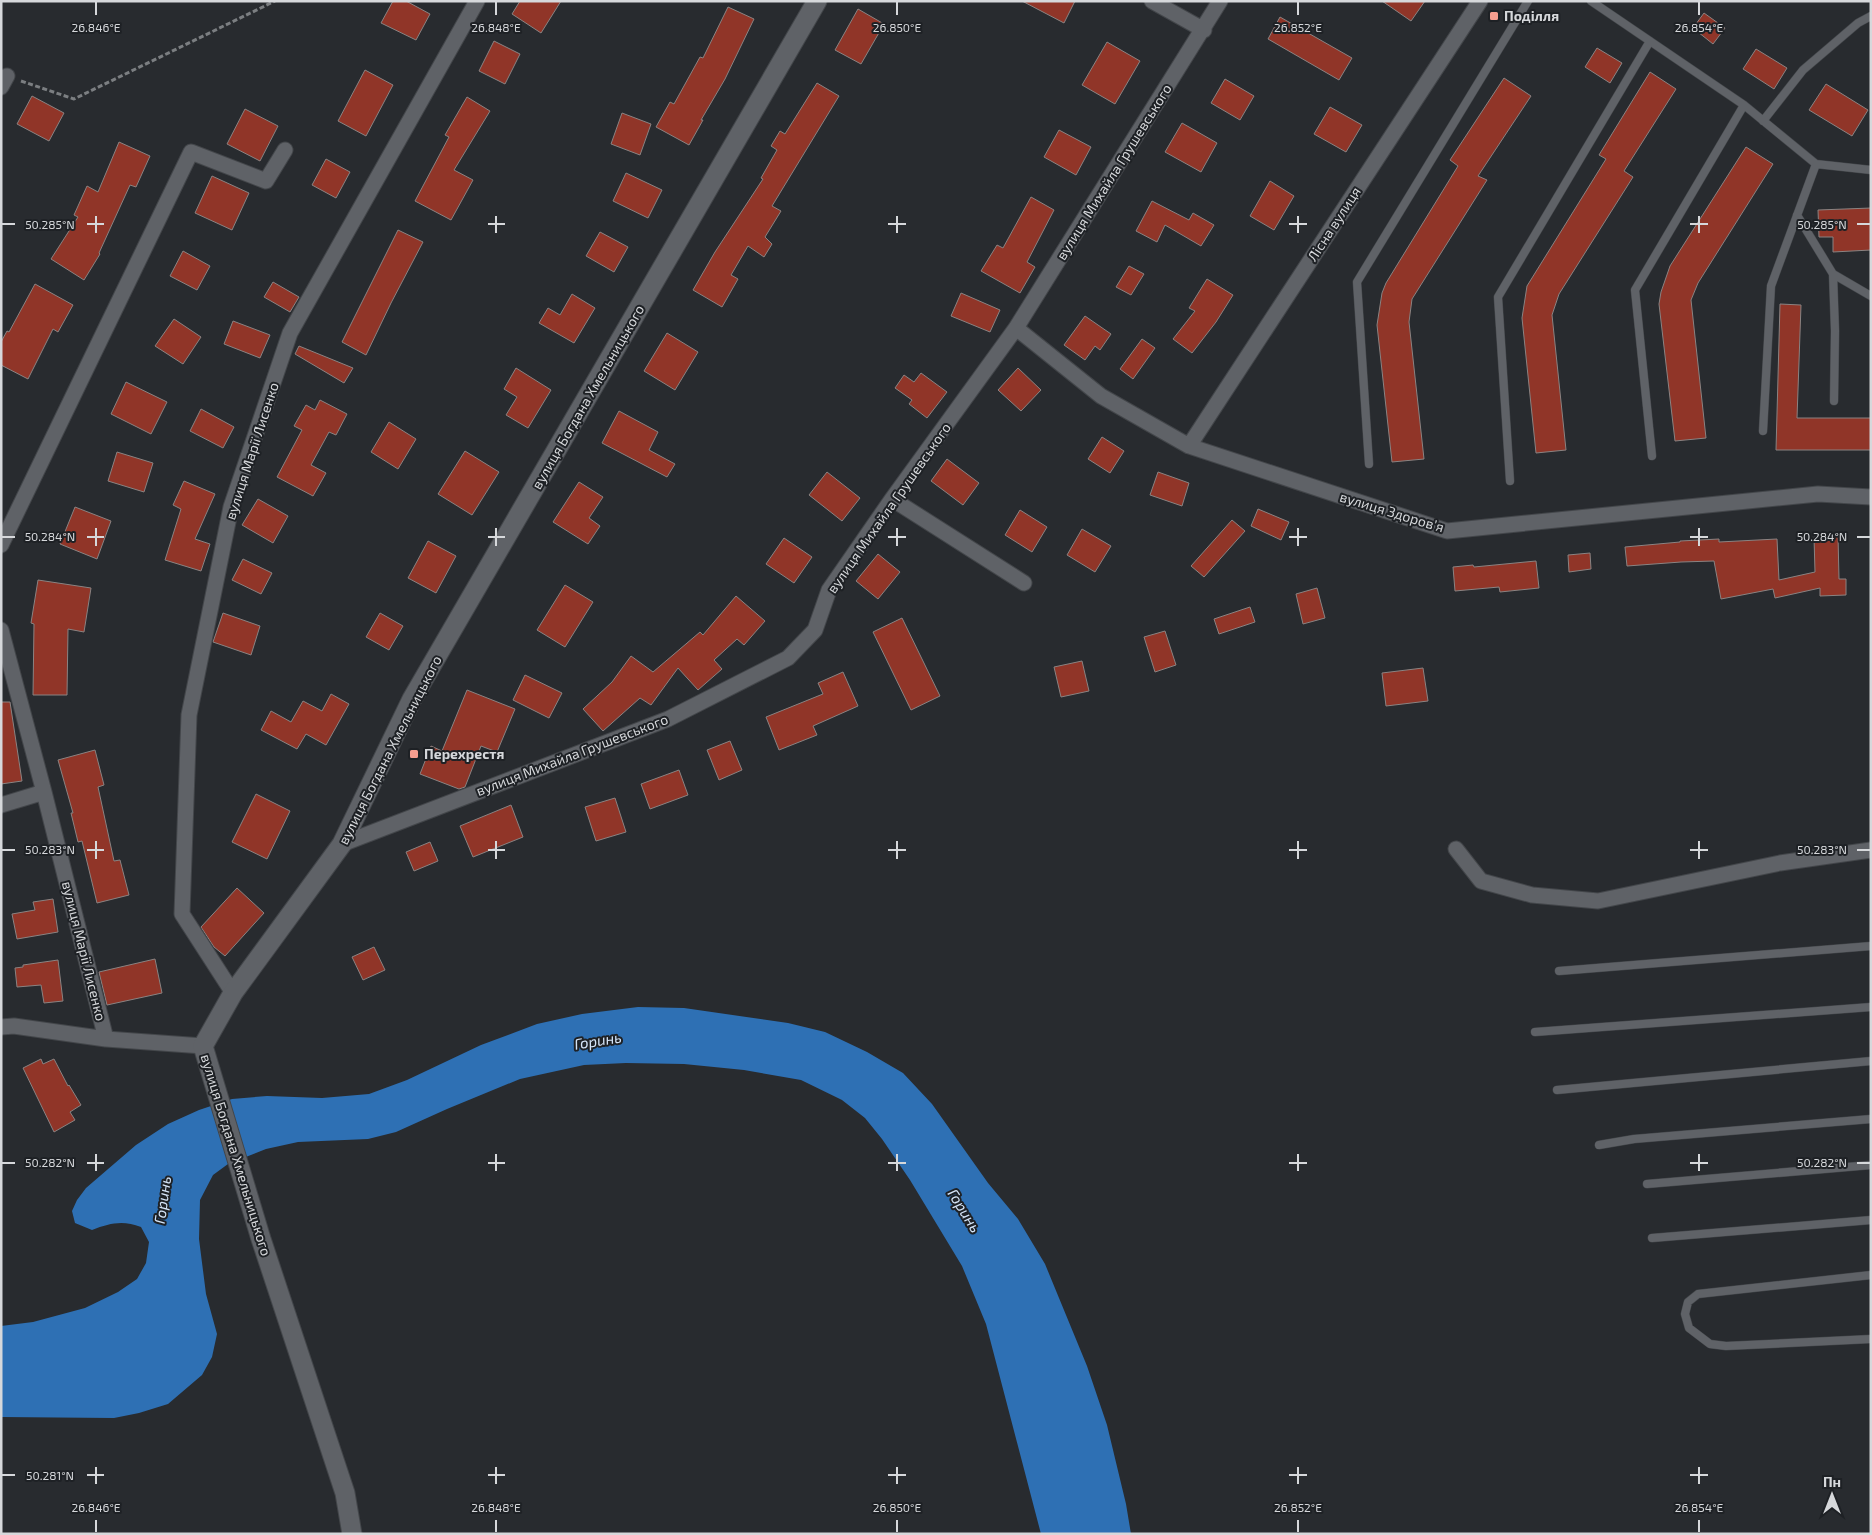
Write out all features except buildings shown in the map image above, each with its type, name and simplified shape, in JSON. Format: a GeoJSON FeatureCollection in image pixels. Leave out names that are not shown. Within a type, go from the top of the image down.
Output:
{"type":"FeatureCollection","features":[{"type":"Feature","properties":{"kind":"street","name":"вулиця Марії Лисенко"},"geometry":{"type":"LineString","coordinates":[[233,993],[182,914],[189,715],[231,507],[290,333],[477,1]]}},
{"type":"Feature","properties":{"kind":"street","name":"вулиця Богдана Хмельницького"},"geometry":{"type":"LineString","coordinates":[[352,1534],[345,1493],[261,1239],[203,1046],[233,993],[342,844],[412,699],[817,1]]}},
{"type":"Feature","properties":{"kind":"street"},"geometry":{"type":"LineString","coordinates":[[1152,1],[1204,30]]}},
{"type":"Feature","properties":{"kind":"street","name":"вулиця Михайла Грушевського"},"geometry":{"type":"LineString","coordinates":[[342,844],[668,719],[788,658],[815,630],[830,590],[892,499],[1016,328],[1204,30],[1220,1]]}},
{"type":"Feature","properties":{"kind":"street","name":"Лісна вулиця"},"geometry":{"type":"LineString","coordinates":[[1189,446],[1480,1]]}},
{"type":"Feature","properties":{"kind":"street"},"geometry":{"type":"LineString","coordinates":[[1,545],[191,152],[266,180],[285,150]]}},
{"type":"Feature","properties":{"kind":"street","name":"вулиця Здоровʼя"},"geometry":{"type":"LineString","coordinates":[[1016,328],[1101,396],[1189,446],[1447,530],[1818,494],[1871,497]]}},
{"type":"Feature","properties":{"kind":"street"},"geometry":{"type":"LineString","coordinates":[[892,499],[1024,583]]}},
{"type":"Feature","properties":{"kind":"street","name":"вулиця Марії Лисенко"},"geometry":{"type":"LineString","coordinates":[[1,630],[106,1039]]}},
{"type":"Feature","properties":{"kind":"street"},"geometry":{"type":"LineString","coordinates":[[1,805],[44,792]]}},
{"type":"Feature","properties":{"kind":"street"},"geometry":{"type":"LineString","coordinates":[[1456,849],[1481,881],[1532,895],[1598,901],[1780,863],[1871,850]]}},
{"type":"Feature","properties":{"kind":"street"},"geometry":{"type":"LineString","coordinates":[[1,1027],[14,1026],[106,1039],[203,1046]]}},
{"type":"Feature","properties":{"kind":"lane"},"geometry":{"type":"LineString","coordinates":[[1369,464],[1357,282],[1528,1]]}},
{"type":"Feature","properties":{"kind":"lane"},"geometry":{"type":"LineString","coordinates":[[1591,1],[1744,106],[1816,164],[1871,170]]}},
{"type":"Feature","properties":{"kind":"lane"},"geometry":{"type":"LineString","coordinates":[[1763,121],[1804,70],[1858,23],[1871,16]]}},
{"type":"Feature","properties":{"kind":"lane"},"geometry":{"type":"LineString","coordinates":[[1510,481],[1498,297],[1650,41]]}},
{"type":"Feature","properties":{"kind":"lane"},"geometry":{"type":"LineString","coordinates":[[1652,456],[1635,290],[1744,106]]}},
{"type":"Feature","properties":{"kind":"lane"},"geometry":{"type":"LineString","coordinates":[[1763,431],[1771,286],[1816,164]]}},
{"type":"Feature","properties":{"kind":"lane"},"geometry":{"type":"LineString","coordinates":[[1797,215],[1833,274],[1871,296]]}},
{"type":"Feature","properties":{"kind":"lane"},"geometry":{"type":"LineString","coordinates":[[1833,274],[1835,331],[1834,401]]}},
{"type":"Feature","properties":{"kind":"lane"},"geometry":{"type":"LineString","coordinates":[[1559,971],[1871,946]]}},
{"type":"Feature","properties":{"kind":"lane"},"geometry":{"type":"LineString","coordinates":[[1535,1032],[1871,1007]]}},
{"type":"Feature","properties":{"kind":"lane"},"geometry":{"type":"LineString","coordinates":[[1557,1090],[1871,1061]]}},
{"type":"Feature","properties":{"kind":"lane"},"geometry":{"type":"LineString","coordinates":[[1600,1144],[1634,1139],[1871,1119]]}},
{"type":"Feature","properties":{"kind":"lane"},"geometry":{"type":"LineString","coordinates":[[1647,1184],[1871,1165]]}},
{"type":"Feature","properties":{"kind":"lane"},"geometry":{"type":"LineString","coordinates":[[1652,1238],[1871,1220]]}},
{"type":"Feature","properties":{"kind":"lane"},"geometry":{"type":"LineString","coordinates":[[1871,1275],[1698,1294],[1688,1302],[1685,1314],[1689,1328],[1710,1344],[1726,1346],[1871,1339]]}},
{"type":"Feature","properties":{"kind":"path"},"geometry":{"type":"LineString","coordinates":[[4,82],[74,99],[275,1]]}},
{"type":"Feature","properties":{"kind":"water","name":"Горинь"},"geometry":{"type":"Polygon","coordinates":[[[638,1007],[684,1008],[788,1023],[825,1032],[867,1052],[903,1073],[932,1104],[988,1183],[1018,1219],[1045,1264],[1087,1366],[1107,1425],[1126,1504],[1131,1534],[1041,1534],[986,1324],[962,1266],[910,1180],[865,1118],[842,1100],[801,1080],[744,1070],[684,1064],[626,1063],[584,1065],[520,1079],[396,1132],[368,1139],[298,1142],[266,1149],[228,1164],[213,1175],[200,1200],[199,1239],[206,1294],[217,1334],[212,1357],[202,1375],[168,1404],[139,1413],[114,1418],[1,1417],[1,1326],[33,1322],[85,1308],[118,1292],[137,1279],[146,1263],[149,1242],[141,1227],[116,1223],[92,1230],[75,1223],[72,1211],[86,1188],[136,1145],[168,1124],[199,1110],[232,1099],[267,1096],[322,1098],[369,1094],[407,1080],[481,1045],[537,1024],[582,1014],[638,1007]]]}},
{"type":"Feature","properties":{"kind":"place","name":"Поділля"},"geometry":{"type":"Point","coordinates":[1494,16]}},
{"type":"Feature","properties":{"kind":"place","name":"Перехрестя"},"geometry":{"type":"Point","coordinates":[414,754]}}]}
